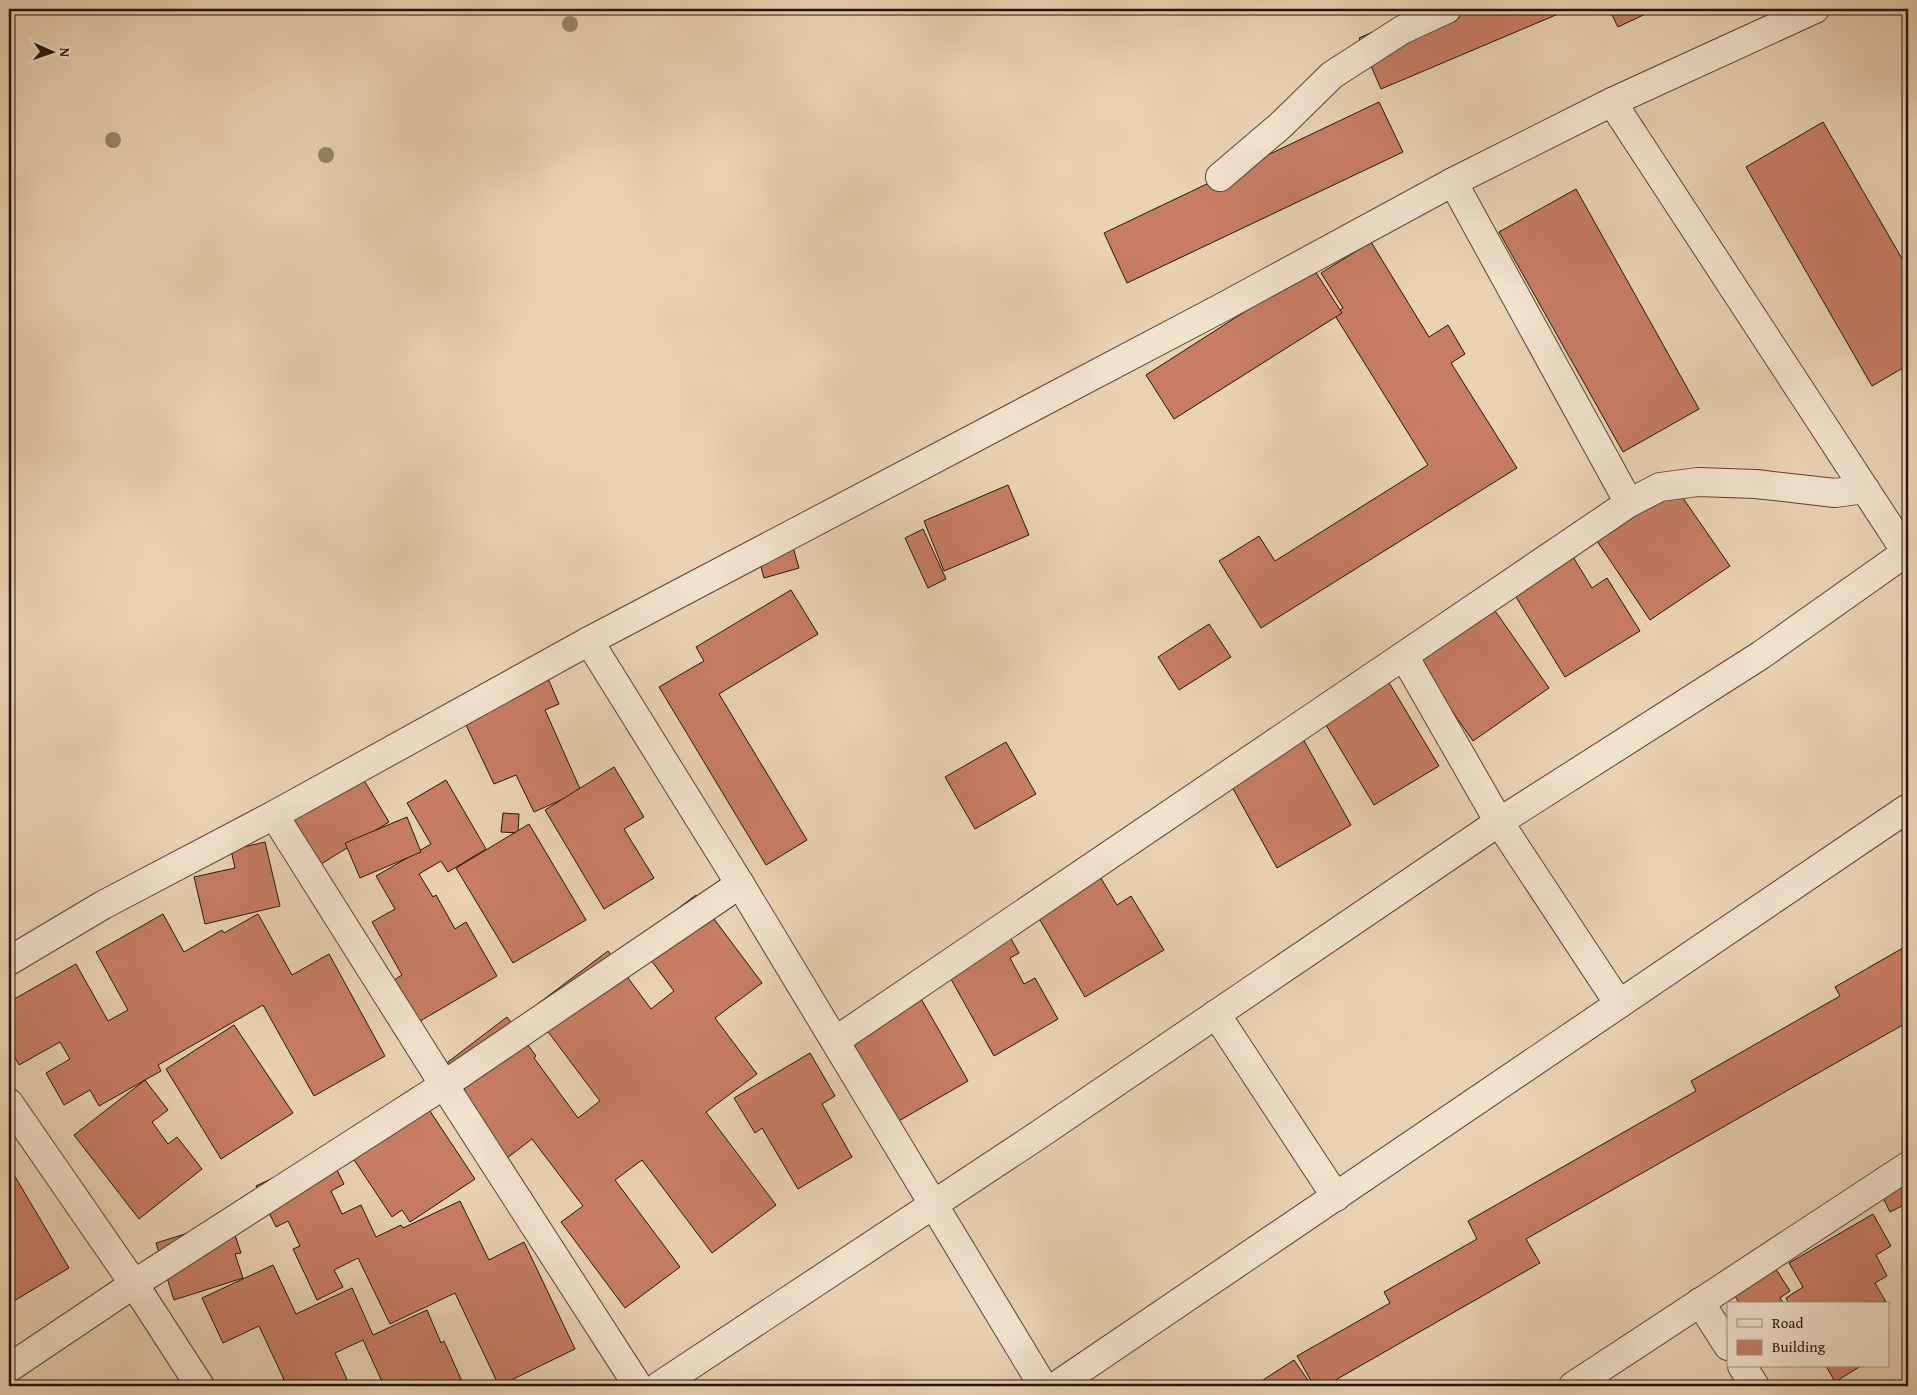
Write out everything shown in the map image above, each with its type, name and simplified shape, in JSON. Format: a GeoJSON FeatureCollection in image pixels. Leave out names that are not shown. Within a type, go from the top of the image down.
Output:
{"type":"FeatureCollection","features":[{"type":"Feature","properties":{"kind":"street"},"geometry":{"type":"LineString","coordinates":[[1220,177],[1281,125],[1332,75],[1402,30],[1447,9]]}},
{"type":"Feature","properties":{"kind":"street"},"geometry":{"type":"LineString","coordinates":[[9,961],[103,905],[274,815],[589,641],[1221,308],[1453,182],[1612,102],[1815,9]]}},
{"type":"Feature","properties":{"kind":"street"},"geometry":{"type":"LineString","coordinates":[[659,1386],[1037,1136],[1499,822],[1761,655],[1907,551],[1612,102]]}},
{"type":"Feature","properties":{"kind":"street"},"geometry":{"type":"LineString","coordinates":[[1453,182],[1629,503]]}},
{"type":"Feature","properties":{"kind":"street"},"geometry":{"type":"LineString","coordinates":[[835,1042],[1629,503],[1660,487],[1698,482],[1756,484],[1835,494],[1865,489]]}},
{"type":"Feature","properties":{"kind":"street"},"geometry":{"type":"LineString","coordinates":[[589,641],[740,884],[1043,1386]]}},
{"type":"Feature","properties":{"kind":"street"},"geometry":{"type":"LineString","coordinates":[[1404,656],[1499,822],[1619,1004]]}},
{"type":"Feature","properties":{"kind":"street"},"geometry":{"type":"LineString","coordinates":[[1056,1386],[1908,808]]}},
{"type":"Feature","properties":{"kind":"street"},"geometry":{"type":"LineString","coordinates":[[274,815],[444,1085],[638,1386]]}},
{"type":"Feature","properties":{"kind":"street"},"geometry":{"type":"LineString","coordinates":[[9,1368],[134,1284],[444,1085],[740,884]]}},
{"type":"Feature","properties":{"kind":"street"},"geometry":{"type":"LineString","coordinates":[[1216,1014],[1336,1197]]}},
{"type":"Feature","properties":{"kind":"street"},"geometry":{"type":"LineString","coordinates":[[9,1104],[134,1284],[200,1386]]}},
{"type":"Feature","properties":{"kind":"street"},"geometry":{"type":"LineString","coordinates":[[1573,1386],[1908,1166]]}},
{"type":"Feature","properties":{"kind":"street"},"geometry":{"type":"LineString","coordinates":[[1700,1302],[1727,1344]]}},
{"type":"Feature","properties":{"kind":"street"},"geometry":{"type":"LineString","coordinates":[[1743,1368],[1754,1386]]}},
{"type":"Feature","properties":{"kind":"building"},"geometry":{"type":"Polygon","coordinates":[[[1426,9],[1570,9],[1381,89],[1359,38],[1426,9]]]}},
{"type":"Feature","properties":{"kind":"building"},"geometry":{"type":"Polygon","coordinates":[[[1609,9],[1656,9],[1618,27],[1609,9]]]}},
{"type":"Feature","properties":{"kind":"building"},"geometry":{"type":"Polygon","coordinates":[[[1379,102],[1403,152],[1127,283],[1104,233],[1379,102]]]}},
{"type":"Feature","properties":{"kind":"building"},"geometry":{"type":"Polygon","coordinates":[[[1823,122],[1908,269],[1908,365],[1872,386],[1746,167],[1823,122]]]}},
{"type":"Feature","properties":{"kind":"building"},"geometry":{"type":"Polygon","coordinates":[[[1576,189],[1699,409],[1623,452],[1499,232],[1576,189]]]}},
{"type":"Feature","properties":{"kind":"building"},"geometry":{"type":"Polygon","coordinates":[[[1371,242],[1429,337],[1448,325],[1465,354],[1451,363],[1517,468],[1261,628],[1219,561],[1259,536],[1275,561],[1428,465],[1334,314],[1343,308],[1321,273],[1371,242]]]}},
{"type":"Feature","properties":{"kind":"building"},"geometry":{"type":"Polygon","coordinates":[[[1313,268],[1342,313],[1174,419],[1146,375],[1313,268]]]}},
{"type":"Feature","properties":{"kind":"building"},"geometry":{"type":"Polygon","coordinates":[[[1667,475],[1730,566],[1650,620],[1589,529],[1667,475]]]}},
{"type":"Feature","properties":{"kind":"building"},"geometry":{"type":"Polygon","coordinates":[[[1008,485],[1029,535],[944,571],[924,521],[1008,485]]]}},
{"type":"Feature","properties":{"kind":"building"},"geometry":{"type":"Polygon","coordinates":[[[923,529],[946,579],[928,588],[905,538],[923,529]]]}},
{"type":"Feature","properties":{"kind":"building"},"geometry":{"type":"Polygon","coordinates":[[[793,547],[799,568],[764,578],[758,556],[793,547]]]}},
{"type":"Feature","properties":{"kind":"building"},"geometry":{"type":"Polygon","coordinates":[[[1567,547],[1592,588],[1607,578],[1640,631],[1565,677],[1508,584],[1567,547]]]}},
{"type":"Feature","properties":{"kind":"building"},"geometry":{"type":"Polygon","coordinates":[[[791,590],[818,634],[719,694],[807,840],[766,865],[659,687],[704,661],[696,647],[791,590]]]}},
{"type":"Feature","properties":{"kind":"building"},"geometry":{"type":"Polygon","coordinates":[[[1484,595],[1549,688],[1473,741],[1408,648],[1484,595]]]}},
{"type":"Feature","properties":{"kind":"building"},"geometry":{"type":"Polygon","coordinates":[[[1209,624],[1231,657],[1179,690],[1158,657],[1209,624]]]}},
{"type":"Feature","properties":{"kind":"building"},"geometry":{"type":"Polygon","coordinates":[[[544,669],[559,704],[545,710],[581,791],[534,812],[516,775],[494,784],[458,708],[544,669]]]}},
{"type":"Feature","properties":{"kind":"building"},"geometry":{"type":"Polygon","coordinates":[[[1382,671],[1439,766],[1374,805],[1317,710],[1382,671]]]}},
{"type":"Feature","properties":{"kind":"building"},"geometry":{"type":"Polygon","coordinates":[[[1298,730],[1351,825],[1277,868],[1231,785],[1298,730]]]}},
{"type":"Feature","properties":{"kind":"building"},"geometry":{"type":"Polygon","coordinates":[[[1006,742],[1036,794],[975,829],[945,777],[1006,742]]]}},
{"type":"Feature","properties":{"kind":"building"},"geometry":{"type":"Polygon","coordinates":[[[614,767],[644,817],[624,829],[654,878],[604,909],[545,810],[614,767]]]}},
{"type":"Feature","properties":{"kind":"building"},"geometry":{"type":"Polygon","coordinates":[[[359,772],[389,822],[313,869],[283,820],[359,772]]]}},
{"type":"Feature","properties":{"kind":"building"},"geometry":{"type":"Polygon","coordinates":[[[446,780],[486,849],[448,872],[441,861],[419,874],[433,897],[436,895],[455,929],[466,922],[497,976],[410,1027],[386,985],[402,975],[372,922],[395,909],[376,876],[431,844],[407,803],[446,780]]]}},
{"type":"Feature","properties":{"kind":"building"},"geometry":{"type":"Polygon","coordinates":[[[503,813],[519,814],[518,833],[501,832],[503,813]]]}},
{"type":"Feature","properties":{"kind":"building"},"geometry":{"type":"Polygon","coordinates":[[[407,817],[421,852],[360,878],[345,843],[407,817]]]}},
{"type":"Feature","properties":{"kind":"building"},"geometry":{"type":"Polygon","coordinates":[[[529,824],[586,920],[513,963],[456,868],[529,824]]]}},
{"type":"Feature","properties":{"kind":"building"},"geometry":{"type":"Polygon","coordinates":[[[265,842],[280,906],[205,924],[194,877],[235,868],[231,850],[265,842]]]}},
{"type":"Feature","properties":{"kind":"building"},"geometry":{"type":"Polygon","coordinates":[[[1090,860],[1117,905],[1131,896],[1164,950],[1085,997],[1027,898],[1090,860]]]}},
{"type":"Feature","properties":{"kind":"building"},"geometry":{"type":"Polygon","coordinates":[[[696,895],[762,983],[715,1018],[757,1074],[706,1112],[776,1205],[712,1253],[642,1160],[615,1180],[680,1267],[625,1308],[561,1222],[583,1206],[532,1139],[507,1158],[440,1068],[507,1017],[578,1118],[600,1101],[531,1009],[608,951],[651,1009],[674,991],[636,940],[696,895]]]}},
{"type":"Feature","properties":{"kind":"building"},"geometry":{"type":"Polygon","coordinates":[[[163,914],[184,952],[222,930],[224,933],[258,914],[292,975],[329,954],[385,1056],[314,1096],[263,1005],[158,1065],[161,1071],[99,1106],[90,1090],[64,1105],[46,1073],[70,1059],[60,1042],[19,1065],[9,1046],[9,1002],[76,964],[108,1021],[128,1010],[96,952],[163,914]]]}},
{"type":"Feature","properties":{"kind":"building"},"geometry":{"type":"Polygon","coordinates":[[[1005,928],[1019,953],[1010,958],[1024,984],[1035,978],[1058,1019],[994,1056],[942,963],[1005,928]]]}},
{"type":"Feature","properties":{"kind":"building"},"geometry":{"type":"Polygon","coordinates":[[[1908,945],[1908,1022],[1526,1239],[1540,1263],[1325,1386],[1314,1386],[1297,1356],[1390,1303],[1384,1292],[1477,1239],[1468,1221],[1696,1091],[1691,1081],[1840,996],[1835,987],[1908,945]]]}},
{"type":"Feature","properties":{"kind":"building"},"geometry":{"type":"Polygon","coordinates":[[[912,983],[968,1081],[890,1126],[834,1029],[912,983]]]}},
{"type":"Feature","properties":{"kind":"building"},"geometry":{"type":"Polygon","coordinates":[[[234,1025],[293,1113],[221,1159],[166,1069],[234,1025]]]}},
{"type":"Feature","properties":{"kind":"building"},"geometry":{"type":"Polygon","coordinates":[[[810,1053],[835,1096],[822,1104],[852,1157],[798,1189],[762,1128],[755,1133],[734,1098],[810,1053]]]}},
{"type":"Feature","properties":{"kind":"building"},"geometry":{"type":"Polygon","coordinates":[[[145,1080],[168,1110],[152,1122],[168,1144],[177,1137],[202,1169],[139,1219],[74,1135],[145,1080]]]}},
{"type":"Feature","properties":{"kind":"building"},"geometry":{"type":"Polygon","coordinates":[[[414,1087],[475,1179],[410,1222],[402,1210],[392,1217],[339,1137],[414,1087]]]}},
{"type":"Feature","properties":{"kind":"building"},"geometry":{"type":"Polygon","coordinates":[[[328,1152],[344,1184],[331,1191],[342,1214],[361,1205],[376,1237],[401,1225],[403,1228],[460,1201],[489,1260],[524,1242],[575,1349],[499,1386],[455,1293],[390,1324],[358,1258],[334,1270],[343,1287],[317,1300],[293,1249],[300,1246],[288,1221],[276,1227],[256,1186],[328,1152]]]}},
{"type":"Feature","properties":{"kind":"building"},"geometry":{"type":"Polygon","coordinates":[[[9,1169],[69,1268],[9,1304],[9,1169]]]}},
{"type":"Feature","properties":{"kind":"building"},"geometry":{"type":"Polygon","coordinates":[[[1908,1175],[1908,1203],[1890,1212],[1879,1190],[1908,1175]]]}},
{"type":"Feature","properties":{"kind":"building"},"geometry":{"type":"Polygon","coordinates":[[[1873,1214],[1891,1246],[1876,1255],[1887,1276],[1875,1283],[1886,1302],[1788,1302],[1786,1298],[1803,1287],[1789,1263],[1873,1214]]]}},
{"type":"Feature","properties":{"kind":"building"},"geometry":{"type":"Polygon","coordinates":[[[230,1220],[241,1253],[235,1254],[243,1278],[174,1300],[156,1243],[230,1220]]]}},
{"type":"Feature","properties":{"kind":"building"},"geometry":{"type":"Polygon","coordinates":[[[1772,1263],[1790,1291],[1780,1298],[1783,1302],[1739,1302],[1731,1290],[1772,1263]]]}},
{"type":"Feature","properties":{"kind":"building"},"geometry":{"type":"Polygon","coordinates":[[[273,1265],[296,1314],[352,1288],[373,1335],[427,1310],[441,1343],[444,1341],[464,1386],[384,1386],[363,1340],[335,1353],[350,1386],[287,1386],[259,1326],[223,1343],[202,1298],[273,1265]]]}},
{"type":"Feature","properties":{"kind":"building"},"geometry":{"type":"Polygon","coordinates":[[[1294,1360],[1312,1386],[1267,1386],[1263,1380],[1294,1360]]]}},
{"type":"Feature","properties":{"kind":"building"},"geometry":{"type":"Polygon","coordinates":[[[1827,1368],[1858,1368],[1835,1382],[1827,1368]]]}},
{"type":"Feature","properties":{"kind":"building"},"geometry":{"type":"Polygon","coordinates":[[[1908,1378],[1908,1386],[1893,1386],[1908,1378]]]}}]}
